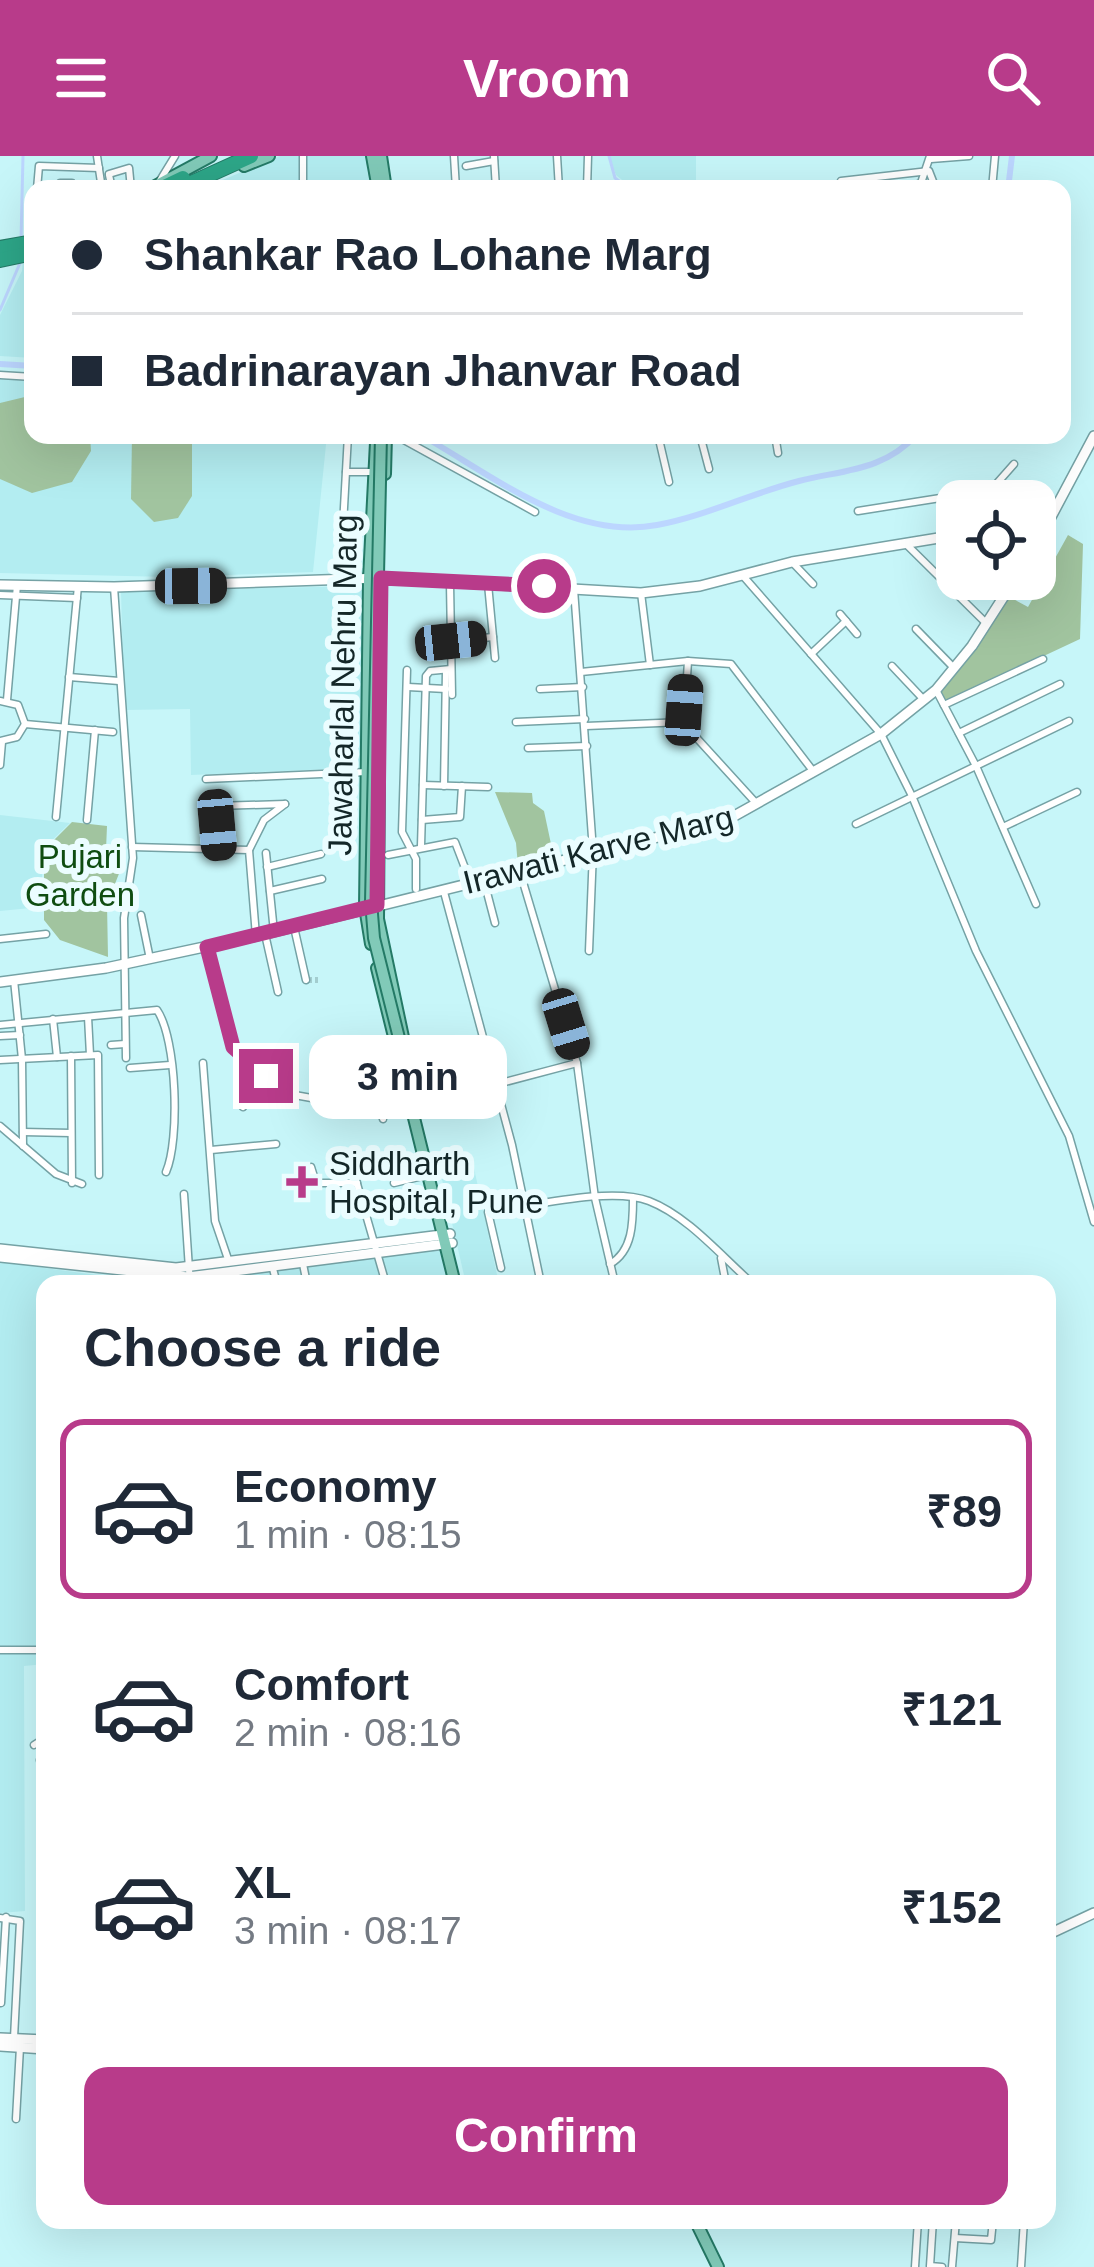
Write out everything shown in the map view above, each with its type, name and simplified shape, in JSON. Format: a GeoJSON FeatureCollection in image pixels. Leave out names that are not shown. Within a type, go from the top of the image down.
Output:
{"type":"FeatureCollection","features":[{"type":"Feature","properties":{"kind":"highway"},"geometry":{"type":"LineString","coordinates":[[179,180],[231,156]]}},
{"type":"Feature","properties":{"kind":"highway"},"geometry":{"type":"LineString","coordinates":[[184,180],[250,156]]}},
{"type":"Feature","properties":{"kind":"main road"},"geometry":{"type":"LineString","coordinates":[[174,180],[212,156]]}},
{"type":"Feature","properties":{"kind":"main road"},"geometry":{"type":"LineString","coordinates":[[214,180],[268,156]]}},
{"type":"Feature","properties":{"kind":"main road"},"geometry":{"type":"LineString","coordinates":[[1056,510],[1094,436]]}},
{"type":"Feature","properties":{"kind":"main road","name":"Jawaharlal Nehru Marg"},"geometry":{"type":"LineString","coordinates":[[371,906],[374,472],[382,444]]}},
{"type":"Feature","properties":{"kind":"main road","name":"Jawaharlal Nehru Marg"},"geometry":{"type":"LineString","coordinates":[[383,444],[367,772],[371,906],[456,1275]]}},
{"type":"Feature","properties":{"kind":"main road"},"geometry":{"type":"LineString","coordinates":[[384,444],[371,902],[374,938],[406,1072]]}},
{"type":"Feature","properties":{"kind":"main road"},"geometry":{"type":"LineString","coordinates":[[0,585],[77,592],[375,578],[641,593],[700,586],[792,562],[936,538]]}},
{"type":"Feature","properties":{"kind":"main road","name":"Irawati Karve Marg"},"geometry":{"type":"LineString","coordinates":[[0,982],[123,965],[207,947],[727,820],[881,734],[924,700],[954,668],[1002,600]]}},
{"type":"Feature","properties":{"kind":"main road","name":"Jawaharlal Nehru Marg"},"geometry":{"type":"LineString","coordinates":[[416,1104],[448,1239]]}},
{"type":"Feature","properties":{"kind":"main road"},"geometry":{"type":"LineString","coordinates":[[194,1275],[448,1239]]}},
{"type":"Feature","properties":{"kind":"main road"},"geometry":{"type":"LineString","coordinates":[[0,1253],[114,1273],[163,1275]]}},
{"type":"Feature","properties":{"kind":"main road"},"geometry":{"type":"LineString","coordinates":[[237,1268],[302,1257]]}},
{"type":"Feature","properties":{"kind":"main road"},"geometry":{"type":"LineString","coordinates":[[1056,1931],[1094,1913]]}},
{"type":"Feature","properties":{"kind":"main road"},"geometry":{"type":"LineString","coordinates":[[0,2042],[36,2044]]}},
{"type":"Feature","properties":{"kind":"main road"},"geometry":{"type":"LineString","coordinates":[[703,2229],[721,2267]]}},
{"type":"Feature","properties":{"kind":"street"},"geometry":{"type":"LineString","coordinates":[[98,156],[106,180]]}},
{"type":"Feature","properties":{"kind":"street"},"geometry":{"type":"LineString","coordinates":[[923,180],[931,157],[969,156]]}},
{"type":"Feature","properties":{"kind":"street"},"geometry":{"type":"LineString","coordinates":[[466,166],[494,158]]}},
{"type":"Feature","properties":{"kind":"street"},"geometry":{"type":"LineString","coordinates":[[38,180],[39,166],[99,168]]}},
{"type":"Feature","properties":{"kind":"street"},"geometry":{"type":"LineString","coordinates":[[104,176],[129,168],[130,180]]}},
{"type":"Feature","properties":{"kind":"street"},"geometry":{"type":"LineString","coordinates":[[850,180],[929,171]]}},
{"type":"Feature","properties":{"kind":"street"},"geometry":{"type":"LineString","coordinates":[[929,171],[932,180]]}},
{"type":"Feature","properties":{"kind":"street"},"geometry":{"type":"LineString","coordinates":[[103,180],[104,176]]}},
{"type":"Feature","properties":{"kind":"street"},"geometry":{"type":"LineString","coordinates":[[340,580],[348,444]]}},
{"type":"Feature","properties":{"kind":"street"},"geometry":{"type":"LineString","coordinates":[[402,444],[535,512]]}},
{"type":"Feature","properties":{"kind":"street"},"geometry":{"type":"LineString","coordinates":[[660,444],[668,482]]}},
{"type":"Feature","properties":{"kind":"street"},"geometry":{"type":"LineString","coordinates":[[702,444],[709,470]]}},
{"type":"Feature","properties":{"kind":"street"},"geometry":{"type":"LineString","coordinates":[[776,444],[778,453]]}},
{"type":"Feature","properties":{"kind":"street"},"geometry":{"type":"LineString","coordinates":[[1000,480],[1014,464]]}},
{"type":"Feature","properties":{"kind":"street"},"geometry":{"type":"LineString","coordinates":[[346,472],[374,472]]}},
{"type":"Feature","properties":{"kind":"street"},"geometry":{"type":"LineString","coordinates":[[858,511],[936,499]]}},
{"type":"Feature","properties":{"kind":"street"},"geometry":{"type":"LineString","coordinates":[[904,542],[987,624]]}},
{"type":"Feature","properties":{"kind":"street"},"geometry":{"type":"LineString","coordinates":[[792,562],[813,584]]}},
{"type":"Feature","properties":{"kind":"street"},"geometry":{"type":"LineString","coordinates":[[741,574],[881,734],[976,951],[1069,1136],[1094,1222]]}},
{"type":"Feature","properties":{"kind":"street"},"geometry":{"type":"LineString","coordinates":[[444,786],[450,580]]}},
{"type":"Feature","properties":{"kind":"street"},"geometry":{"type":"LineString","coordinates":[[488,581],[495,658]]}},
{"type":"Feature","properties":{"kind":"street"},"geometry":{"type":"LineString","coordinates":[[114,587],[132,847],[123,965],[126,1058]]}},
{"type":"Feature","properties":{"kind":"street"},"geometry":{"type":"LineString","coordinates":[[574,589],[593,851],[589,951]]}},
{"type":"Feature","properties":{"kind":"street"},"geometry":{"type":"LineString","coordinates":[[0,595],[17,590],[3,701],[21,708],[25,724],[17,737],[1,741],[0,765]]}},
{"type":"Feature","properties":{"kind":"street"},"geometry":{"type":"LineString","coordinates":[[56,817],[77,592]]}},
{"type":"Feature","properties":{"kind":"street"},"geometry":{"type":"LineString","coordinates":[[641,593],[650,665]]}},
{"type":"Feature","properties":{"kind":"street"},"geometry":{"type":"LineString","coordinates":[[811,654],[843,617],[857,634]]}},
{"type":"Feature","properties":{"kind":"street"},"geometry":{"type":"LineString","coordinates":[[916,629],[954,668]]}},
{"type":"Feature","properties":{"kind":"street"},"geometry":{"type":"LineString","coordinates":[[451,641],[493,637]]}},
{"type":"Feature","properties":{"kind":"street"},"geometry":{"type":"LineString","coordinates":[[944,706],[1042,658]]}},
{"type":"Feature","properties":{"kind":"street"},"geometry":{"type":"LineString","coordinates":[[581,672],[688,661],[731,664],[813,771]]}},
{"type":"Feature","properties":{"kind":"street"},"geometry":{"type":"LineString","coordinates":[[688,661],[684,722],[759,806]]}},
{"type":"Feature","properties":{"kind":"street"},"geometry":{"type":"LineString","coordinates":[[892,666],[924,700]]}},
{"type":"Feature","properties":{"kind":"street"},"geometry":{"type":"LineString","coordinates":[[407,670],[402,832],[417,848]]}},
{"type":"Feature","properties":{"kind":"street"},"geometry":{"type":"LineString","coordinates":[[416,889],[427,672],[448,670]]}},
{"type":"Feature","properties":{"kind":"street"},"geometry":{"type":"LineString","coordinates":[[69,676],[119,681]]}},
{"type":"Feature","properties":{"kind":"street"},"geometry":{"type":"LineString","coordinates":[[959,733],[1060,684]]}},
{"type":"Feature","properties":{"kind":"street"},"geometry":{"type":"LineString","coordinates":[[407,687],[449,692]]}},
{"type":"Feature","properties":{"kind":"street"},"geometry":{"type":"LineString","coordinates":[[540,688],[583,687]]}},
{"type":"Feature","properties":{"kind":"street"},"geometry":{"type":"LineString","coordinates":[[936,690],[976,766],[1036,904]]}},
{"type":"Feature","properties":{"kind":"street"},"geometry":{"type":"LineString","coordinates":[[517,722],[684,722]]}},
{"type":"Feature","properties":{"kind":"street"},"geometry":{"type":"LineString","coordinates":[[856,824],[1069,722]]}},
{"type":"Feature","properties":{"kind":"street"},"geometry":{"type":"LineString","coordinates":[[25,724],[113,732]]}},
{"type":"Feature","properties":{"kind":"street"},"geometry":{"type":"LineString","coordinates":[[87,820],[95,730]]}},
{"type":"Feature","properties":{"kind":"street"},"geometry":{"type":"LineString","coordinates":[[408,742],[445,742]]}},
{"type":"Feature","properties":{"kind":"street"},"geometry":{"type":"LineString","coordinates":[[528,748],[586,746]]}},
{"type":"Feature","properties":{"kind":"street"},"geometry":{"type":"LineString","coordinates":[[206,779],[367,772]]}},
{"type":"Feature","properties":{"kind":"street"},"geometry":{"type":"LineString","coordinates":[[404,782],[488,787]]}},
{"type":"Feature","properties":{"kind":"street"},"geometry":{"type":"LineString","coordinates":[[422,820],[460,817],[462,786]]}},
{"type":"Feature","properties":{"kind":"street"},"geometry":{"type":"LineString","coordinates":[[1003,826],[1077,792]]}},
{"type":"Feature","properties":{"kind":"street"},"geometry":{"type":"LineString","coordinates":[[403,800],[422,801]]}},
{"type":"Feature","properties":{"kind":"street"},"geometry":{"type":"LineString","coordinates":[[219,850],[216,806],[285,802],[264,820],[248,850],[278,992]]}},
{"type":"Feature","properties":{"kind":"street"},"geometry":{"type":"LineString","coordinates":[[388,855],[450,842],[459,845],[470,881]]}},
{"type":"Feature","properties":{"kind":"street"},"geometry":{"type":"LineString","coordinates":[[132,847],[248,850]]}},
{"type":"Feature","properties":{"kind":"street"},"geometry":{"type":"LineString","coordinates":[[265,934],[270,891],[266,853]]}},
{"type":"Feature","properties":{"kind":"street"},"geometry":{"type":"LineString","coordinates":[[267,867],[321,854]]}},
{"type":"Feature","properties":{"kind":"street"},"geometry":{"type":"LineString","coordinates":[[519,868],[578,1063],[596,1198],[612,1275]]}},
{"type":"Feature","properties":{"kind":"street"},"geometry":{"type":"LineString","coordinates":[[483,878],[495,923]]}},
{"type":"Feature","properties":{"kind":"street"},"geometry":{"type":"LineString","coordinates":[[270,891],[322,879]]}},
{"type":"Feature","properties":{"kind":"street"},"geometry":{"type":"LineString","coordinates":[[443,888],[496,1083],[539,1275]]}},
{"type":"Feature","properties":{"kind":"street"},"geometry":{"type":"LineString","coordinates":[[141,915],[150,959]]}},
{"type":"Feature","properties":{"kind":"street"},"geometry":{"type":"LineString","coordinates":[[294,927],[306,980]]}},
{"type":"Feature","properties":{"kind":"street"},"geometry":{"type":"LineString","coordinates":[[0,939],[46,934]]}},
{"type":"Feature","properties":{"kind":"street"},"geometry":{"type":"LineString","coordinates":[[207,947],[233,1047],[289,1094],[305,1099],[376,1086],[406,1072]]}},
{"type":"Feature","properties":{"kind":"street"},"geometry":{"type":"LineString","coordinates":[[14,980],[22,1059],[23,1146]]}},
{"type":"Feature","properties":{"kind":"street"},"geometry":{"type":"LineString","coordinates":[[0,1025],[157,1010],[170,1065],[174,1119],[166,1172]]}},
{"type":"Feature","properties":{"kind":"street"},"geometry":{"type":"LineString","coordinates":[[88,1016],[90,1055]]}},
{"type":"Feature","properties":{"kind":"street"},"geometry":{"type":"LineString","coordinates":[[52,1019],[57,1057]]}},
{"type":"Feature","properties":{"kind":"street"},"geometry":{"type":"LineString","coordinates":[[0,1036],[20,1036]]}},
{"type":"Feature","properties":{"kind":"street"},"geometry":{"type":"LineString","coordinates":[[110,1046],[125,1044]]}},
{"type":"Feature","properties":{"kind":"street"},"geometry":{"type":"LineString","coordinates":[[0,1060],[98,1055],[99,1175]]}},
{"type":"Feature","properties":{"kind":"street"},"geometry":{"type":"LineString","coordinates":[[71,1057],[72,1184]]}},
{"type":"Feature","properties":{"kind":"street"},"geometry":{"type":"LineString","coordinates":[[203,1063],[215,1221],[237,1268]]}},
{"type":"Feature","properties":{"kind":"street"},"geometry":{"type":"LineString","coordinates":[[376,1086],[382,1114],[578,1063]]}},
{"type":"Feature","properties":{"kind":"street"},"geometry":{"type":"LineString","coordinates":[[130,1068],[170,1065]]}},
{"type":"Feature","properties":{"kind":"street"},"geometry":{"type":"LineString","coordinates":[[243,1107],[266,1076]]}},
{"type":"Feature","properties":{"kind":"street"},"geometry":{"type":"LineString","coordinates":[[0,1126],[72,1184],[82,1184]]}},
{"type":"Feature","properties":{"kind":"street"},"geometry":{"type":"LineString","coordinates":[[23,1132],[71,1133]]}},
{"type":"Feature","properties":{"kind":"street"},"geometry":{"type":"LineString","coordinates":[[211,1150],[276,1144]]}},
{"type":"Feature","properties":{"kind":"street"},"geometry":{"type":"LineString","coordinates":[[351,1163],[384,1275]]}},
{"type":"Feature","properties":{"kind":"street"},"geometry":{"type":"LineString","coordinates":[[311,1167],[316,1183],[322,1186],[357,1183]]}},
{"type":"Feature","properties":{"kind":"street"},"geometry":{"type":"LineString","coordinates":[[394,1183],[430,1174]]}},
{"type":"Feature","properties":{"kind":"street"},"geometry":{"type":"LineString","coordinates":[[184,1194],[188,1275]]}},
{"type":"Feature","properties":{"kind":"street"},"geometry":{"type":"LineString","coordinates":[[609,1264],[624,1252],[630,1237],[633,1198]]}},
{"type":"Feature","properties":{"kind":"street"},"geometry":{"type":"LineString","coordinates":[[501,1268],[488,1212],[633,1198],[670,1212],[743,1275]]}},
{"type":"Feature","properties":{"kind":"street"},"geometry":{"type":"LineString","coordinates":[[720,1255],[724,1275]]}},
{"type":"Feature","properties":{"kind":"street"},"geometry":{"type":"LineString","coordinates":[[302,1257],[306,1275]]}},
{"type":"Feature","properties":{"kind":"street"},"geometry":{"type":"LineString","coordinates":[[272,1265],[275,1275]]}},
{"type":"Feature","properties":{"kind":"street"},"geometry":{"type":"LineString","coordinates":[[0,1650],[36,1650]]}},
{"type":"Feature","properties":{"kind":"street"},"geometry":{"type":"LineString","coordinates":[[16,2003],[1,2003],[3,1917],[20,1921],[16,2119]]}},
{"type":"Feature","properties":{"kind":"street"},"geometry":{"type":"LineString","coordinates":[[915,2267],[917,2229]]}},
{"type":"Feature","properties":{"kind":"street"},"geometry":{"type":"LineString","coordinates":[[931,2229],[929,2266],[942,2267]]}},
{"type":"Feature","properties":{"kind":"street"},"geometry":{"type":"LineString","coordinates":[[952,2267],[956,2229]]}},
{"type":"Feature","properties":{"kind":"street"},"geometry":{"type":"LineString","coordinates":[[955,2238],[991,2240],[992,2229]]}},
{"type":"Feature","properties":{"kind":"street"},"geometry":{"type":"LineString","coordinates":[[1021,2267],[1023,2229]]}},
{"type":"Feature","properties":{"kind":"shaded area"},"geometry":{"type":"Polygon","coordinates":[[[280,156],[371,156],[374,180],[223,180],[280,156]]]}},
{"type":"Feature","properties":{"kind":"shaded area"},"geometry":{"type":"Polygon","coordinates":[[[609,156],[696,156],[696,180],[622,180],[609,156]]]}},
{"type":"Feature","properties":{"kind":"shaded area"},"geometry":{"type":"Polygon","coordinates":[[[23,259],[24,357],[0,356],[0,315],[22,271],[23,259]]]}},
{"type":"Feature","properties":{"kind":"shaded area"},"geometry":{"type":"Polygon","coordinates":[[[24,374],[24,444],[326,444],[313,572],[169,577],[0,573],[0,375],[24,374]]]}},
{"type":"Feature","properties":{"kind":"shaded area"},"geometry":{"type":"Polygon","coordinates":[[[364,586],[365,760],[357,768],[191,775],[190,709],[124,710],[121,591],[364,586]]]}},
{"type":"Feature","properties":{"kind":"shaded area"},"geometry":{"type":"Polygon","coordinates":[[[0,815],[70,823],[43,849],[41,907],[0,911],[0,815]]]}},
{"type":"Feature","properties":{"kind":"shaded area"},"geometry":{"type":"Polygon","coordinates":[[[474,1168],[497,1275],[464,1275],[441,1175],[474,1168]]]}},
{"type":"Feature","properties":{"kind":"shaded area"},"geometry":{"type":"Polygon","coordinates":[[[443,1247],[449,1275],[217,1275],[443,1247]]]}},
{"type":"Feature","properties":{"kind":"shaded area"},"geometry":{"type":"Polygon","coordinates":[[[0,1262],[97,1275],[36,1275],[36,1665],[24,1666],[25,1911],[0,1913],[0,1262]]]}},
{"type":"Feature","properties":{"kind":"green space"},"geometry":{"type":"Polygon","coordinates":[[[24,397],[24,444],[91,444],[72,482],[32,493],[0,479],[0,403],[24,397]]]}},
{"type":"Feature","properties":{"kind":"green space"},"geometry":{"type":"Polygon","coordinates":[[[132,444],[192,444],[192,496],[178,518],[154,522],[131,499],[132,444]]]}},
{"type":"Feature","properties":{"kind":"green space"},"geometry":{"type":"Polygon","coordinates":[[[1068,535],[1083,544],[1080,639],[943,703],[937,692],[1005,600],[1028,607],[1032,600],[1056,600],[1056,557],[1068,535]]]}},
{"type":"Feature","properties":{"kind":"green space"},"geometry":{"type":"Polygon","coordinates":[[[495,792],[532,793],[533,803],[544,811],[554,858],[518,866],[516,843],[495,792]]]}},
{"type":"Feature","properties":{"kind":"green space","name":"Pujari Garden"},"geometry":{"type":"Polygon","coordinates":[[[72,822],[107,826],[106,850],[121,851],[122,866],[107,904],[108,957],[60,940],[44,920],[44,850],[72,822]]]}},
{"type":"Feature","properties":{"kind":"waterway"},"geometry":{"type":"LineString","coordinates":[[21,241],[23,156]]}},
{"type":"Feature","properties":{"kind":"waterway"},"geometry":{"type":"LineString","coordinates":[[609,156],[618,180]]}},
{"type":"Feature","properties":{"kind":"waterway"},"geometry":{"type":"LineString","coordinates":[[1009,180],[1012,156]]}},
{"type":"Feature","properties":{"kind":"waterway"},"geometry":{"type":"LineString","coordinates":[[0,310],[20,263]]}},
{"type":"Feature","properties":{"kind":"waterway"},"geometry":{"type":"LineString","coordinates":[[0,364],[24,365]]}},
{"type":"Feature","properties":{"kind":"waterway"},"geometry":{"type":"LineString","coordinates":[[436,444],[534,501],[594,523],[625,527],[674,521],[781,486],[862,467],[907,444]]}},
{"type":"Feature","properties":{"kind":"tunnel"},"geometry":{"type":"LineString","coordinates":[[306,980],[318,980]]}},
{"type":"Feature","properties":{"kind":"place","name":"Siddharth Hospital, Pune"},"geometry":{"type":"Point","coordinates":[302,1182]}},
{"type":"Feature","properties":{"kind":"route"},"geometry":{"type":"LineString","coordinates":[[266,1076],[233,1047],[207,947],[377,905],[381,578],[544,586]]}}]}
